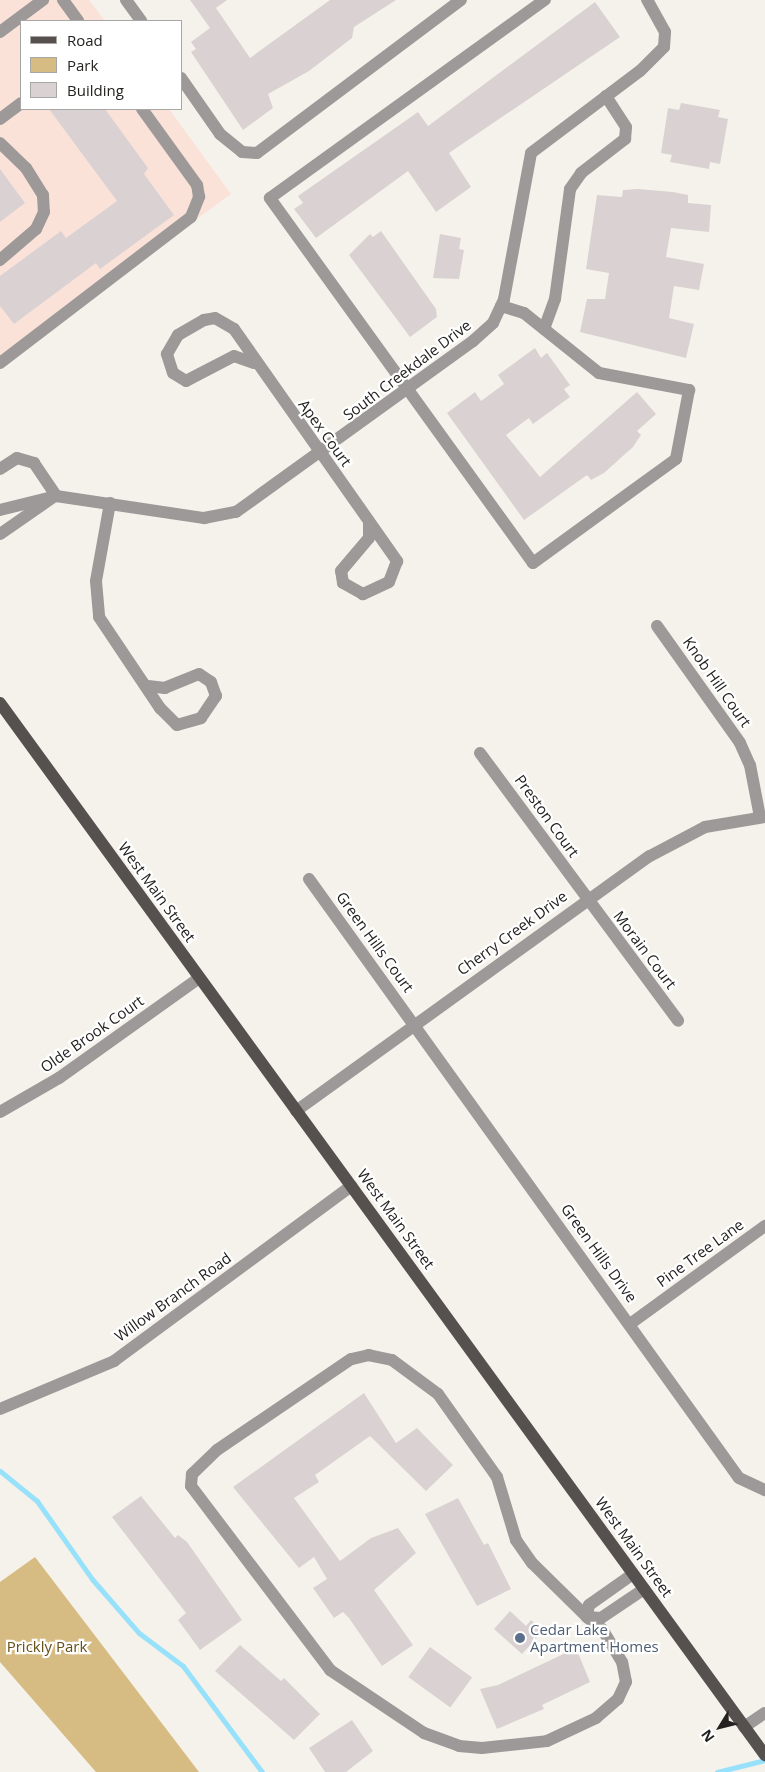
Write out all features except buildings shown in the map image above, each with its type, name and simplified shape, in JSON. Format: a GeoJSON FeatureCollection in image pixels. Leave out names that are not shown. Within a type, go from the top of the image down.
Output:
{"type":"FeatureCollection","features":[{"type":"Feature","properties":{"kind":"main road","name":"West Main Street"},"geometry":{"type":"LineString","coordinates":[[0,703],[762,1752]]}},
{"type":"Feature","properties":{"kind":"street"},"geometry":{"type":"LineString","coordinates":[[0,32],[43,0]]}},
{"type":"Feature","properties":{"kind":"street"},"geometry":{"type":"LineString","coordinates":[[63,0],[77,20]]}},
{"type":"Feature","properties":{"kind":"street"},"geometry":{"type":"LineString","coordinates":[[126,0],[140,20]]}},
{"type":"Feature","properties":{"kind":"street"},"geometry":{"type":"LineString","coordinates":[[182,79],[220,134],[242,152],[256,152],[461,0]]}},
{"type":"Feature","properties":{"kind":"street"},"geometry":{"type":"LineString","coordinates":[[501,306],[524,313],[611,378],[689,390],[676,459],[534,563],[270,198],[545,0]]}},
{"type":"Feature","properties":{"kind":"street","name":"South Creekdale Drive"},"geometry":{"type":"LineString","coordinates":[[0,494],[2,509],[56,496],[204,518],[226,515],[254,502],[485,332],[501,306],[531,153],[652,61],[664,46],[665,32],[647,0]]}},
{"type":"Feature","properties":{"kind":"street"},"geometry":{"type":"LineString","coordinates":[[544,328],[555,299],[570,189],[581,173],[625,139],[626,127],[606,96]]}},
{"type":"Feature","properties":{"kind":"street"},"geometry":{"type":"LineString","coordinates":[[0,119],[20,104]]}},
{"type":"Feature","properties":{"kind":"street"},"geometry":{"type":"LineString","coordinates":[[1,360],[191,217],[199,197],[197,185],[143,110]]}},
{"type":"Feature","properties":{"kind":"street"},"geometry":{"type":"LineString","coordinates":[[0,142],[39,188],[44,212],[36,229],[0,260]]}},
{"type":"Feature","properties":{"kind":"street","name":"Apex Court"},"geometry":{"type":"LineString","coordinates":[[254,363],[234,356],[186,381],[173,373],[167,354],[178,335],[215,318],[234,329],[254,363],[393,554],[396,570],[379,590],[362,594],[343,583],[341,571],[369,538],[369,522]]}},
{"type":"Feature","properties":{"kind":"street"},"geometry":{"type":"LineString","coordinates":[[0,469],[17,458],[30,460],[56,496],[0,534]]}},
{"type":"Feature","properties":{"kind":"street"},"geometry":{"type":"LineString","coordinates":[[110,503],[95,608],[148,686],[160,708],[177,725],[201,718],[216,696],[211,682],[199,674],[165,688],[148,686]]}},
{"type":"Feature","properties":{"kind":"street","name":"Knob Hill Court"},"geometry":{"type":"LineString","coordinates":[[657,626],[740,743],[750,765],[762,817]]}},
{"type":"Feature","properties":{"kind":"street","name":"Preston Court"},"geometry":{"type":"LineString","coordinates":[[480,753],[586,899]]}},
{"type":"Feature","properties":{"kind":"street","name":"Cherry Creek Drive"},"geometry":{"type":"LineString","coordinates":[[296,1111],[586,899],[688,834],[762,817]]}},
{"type":"Feature","properties":{"kind":"street","name":"Green Hills Court"},"geometry":{"type":"LineString","coordinates":[[309,879],[414,1025]]}},
{"type":"Feature","properties":{"kind":"street","name":"Morain Court"},"geometry":{"type":"LineString","coordinates":[[586,899],[678,1021]]}},
{"type":"Feature","properties":{"kind":"street","name":"Olde Brook Court"},"geometry":{"type":"LineString","coordinates":[[0,1112],[59,1078],[199,978]]}},
{"type":"Feature","properties":{"kind":"street","name":"Green Hills Drive"},"geometry":{"type":"LineString","coordinates":[[414,1025],[739,1478],[765,1490]]}},
{"type":"Feature","properties":{"kind":"street","name":"Willow Branch Road"},"geometry":{"type":"LineString","coordinates":[[0,1409],[114,1361],[351,1186]]}},
{"type":"Feature","properties":{"kind":"street","name":"Pine Tree Lane"},"geometry":{"type":"LineString","coordinates":[[630,1324],[765,1226]]}},
{"type":"Feature","properties":{"kind":"street"},"geometry":{"type":"LineString","coordinates":[[587,1617],[603,1630],[622,1662],[626,1682],[618,1699],[596,1718],[574,1731],[538,1742],[482,1748],[433,1736],[330,1670],[191,1486],[192,1474],[217,1450],[351,1359],[369,1355],[392,1360],[438,1394],[498,1476],[516,1540],[532,1562],[587,1617],[601,1618],[644,1589]]}},
{"type":"Feature","properties":{"kind":"street"},"geometry":{"type":"LineString","coordinates":[[587,1617],[590,1604],[633,1574]]}},
{"type":"Feature","properties":{"kind":"street"},"geometry":{"type":"LineString","coordinates":[[744,1727],[765,1713]]}},
{"type":"Feature","properties":{"kind":"shaded area"},"geometry":{"type":"Polygon","coordinates":[[[0,0],[89,0],[104,20],[20,20],[20,110],[170,110],[231,194],[0,363],[0,0]]]}},
{"type":"Feature","properties":{"kind":"green space","name":"Prickly Park"},"geometry":{"type":"Polygon","coordinates":[[[35,1557],[199,1772],[96,1772],[0,1662],[0,1582],[35,1557]]]}},
{"type":"Feature","properties":{"kind":"waterway"},"geometry":{"type":"LineString","coordinates":[[0,1471],[37,1501],[92,1579],[139,1633],[183,1666],[262,1772]]}},
{"type":"Feature","properties":{"kind":"waterway"},"geometry":{"type":"LineString","coordinates":[[717,1772],[765,1760]]}},
{"type":"Feature","properties":{"kind":"place","name":"Cedar Lake Apartment Homes"},"geometry":{"type":"Point","coordinates":[520,1638]}}]}
